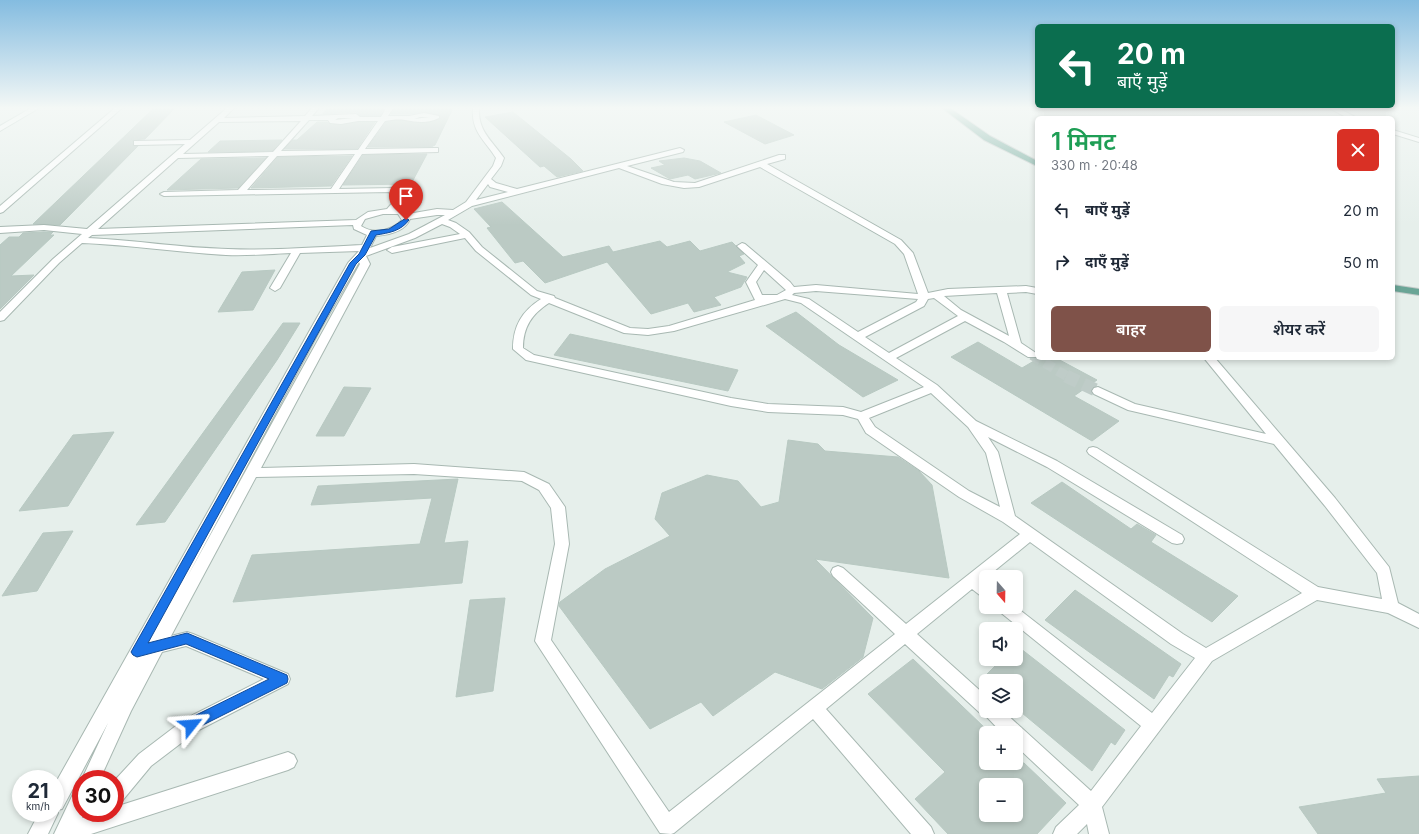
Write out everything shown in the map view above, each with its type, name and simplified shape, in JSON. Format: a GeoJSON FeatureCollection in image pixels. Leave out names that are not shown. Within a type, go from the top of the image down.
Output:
{"type":"FeatureCollection","features":[{"type":"Feature","properties":{"kind":"main road"},"geometry":{"type":"LineString","coordinates":[[1004,147],[1035,163]]}},
{"type":"Feature","properties":{"kind":"main road"},"geometry":{"type":"LineString","coordinates":[[1395,288],[1419,292]]}},
{"type":"Feature","properties":{"kind":"street"},"geometry":{"type":"LineString","coordinates":[[0,210],[74,147]]}},
{"type":"Feature","properties":{"kind":"street"},"geometry":{"type":"LineString","coordinates":[[0,318],[56,261],[186,147]]}},
{"type":"Feature","properties":{"kind":"street"},"geometry":{"type":"LineString","coordinates":[[240,193],[281,147]]}},
{"type":"Feature","properties":{"kind":"street"},"geometry":{"type":"LineString","coordinates":[[333,191],[363,147]]}},
{"type":"Feature","properties":{"kind":"street"},"geometry":{"type":"LineString","coordinates":[[469,204],[498,166],[500,158],[493,147]]}},
{"type":"Feature","properties":{"kind":"street"},"geometry":{"type":"LineString","coordinates":[[176,156],[215,155],[218,158],[227,160],[247,155],[301,153],[304,157],[314,158],[326,156],[330,153],[435,150]]}},
{"type":"Feature","properties":{"kind":"street"},"geometry":{"type":"LineString","coordinates":[[364,251],[401,240],[441,221],[469,204],[680,150]]}},
{"type":"Feature","properties":{"kind":"street"},"geometry":{"type":"LineString","coordinates":[[619,166],[640,171],[662,183],[684,186],[696,185],[782,157]]}},
{"type":"Feature","properties":{"kind":"street"},"geometry":{"type":"LineString","coordinates":[[761,164],[898,242],[908,253],[924,297],[920,304],[856,337]]}},
{"type":"Feature","properties":{"kind":"street"},"geometry":{"type":"LineString","coordinates":[[488,180],[493,185],[519,192]]}},
{"type":"Feature","properties":{"kind":"street"},"geometry":{"type":"LineString","coordinates":[[164,194],[391,190],[398,201],[389,211]]}},
{"type":"Feature","properties":{"kind":"street"},"geometry":{"type":"LineString","coordinates":[[0,230],[63,227],[88,232],[358,222],[370,214],[389,211],[400,212],[406,217],[437,212],[456,212]]}},
{"type":"Feature","properties":{"kind":"street"},"geometry":{"type":"LineString","coordinates":[[358,222],[357,227],[360,230],[373,233],[386,232],[398,228],[406,220],[406,217]]}},
{"type":"Feature","properties":{"kind":"street"},"geometry":{"type":"LineString","coordinates":[[441,221],[453,225],[466,234],[479,250],[534,293],[550,298],[628,331],[648,332],[670,329],[789,293],[816,288],[924,297],[948,292],[1026,289],[1035,291]]}},
{"type":"Feature","properties":{"kind":"street"},"geometry":{"type":"LineString","coordinates":[[64,786],[315,330],[353,263],[364,251],[373,233]]}},
{"type":"Feature","properties":{"kind":"street"},"geometry":{"type":"LineString","coordinates":[[81,240],[126,242],[164,247],[228,252],[296,250],[364,251],[459,237],[466,234]]}},
{"type":"Feature","properties":{"kind":"street"},"geometry":{"type":"LineString","coordinates":[[742,246],[787,284],[789,293]]}},
{"type":"Feature","properties":{"kind":"street"},"geometry":{"type":"LineString","coordinates":[[275,288],[296,250]]}},
{"type":"Feature","properties":{"kind":"street"},"geometry":{"type":"LineString","coordinates":[[94,770],[125,705],[365,264],[364,251]]}},
{"type":"Feature","properties":{"kind":"street"},"geometry":{"type":"LineString","coordinates":[[763,265],[751,282],[758,298],[770,299]]}},
{"type":"Feature","properties":{"kind":"street"},"geometry":{"type":"LineString","coordinates":[[1001,290],[1016,343]]}},
{"type":"Feature","properties":{"kind":"street"},"geometry":{"type":"LineString","coordinates":[[789,293],[805,301],[932,388],[972,424],[992,452],[1007,508],[1008,518]]}},
{"type":"Feature","properties":{"kind":"street"},"geometry":{"type":"LineString","coordinates":[[936,294],[948,307],[1016,343],[1032,355]]}},
{"type":"Feature","properties":{"kind":"street"},"geometry":{"type":"LineString","coordinates":[[550,298],[534,307],[524,319],[517,337],[518,349],[530,358],[731,402],[768,408],[843,411],[862,416],[932,388]]}},
{"type":"Feature","properties":{"kind":"street"},"geometry":{"type":"LineString","coordinates":[[888,358],[966,316]]}},
{"type":"Feature","properties":{"kind":"street"},"geometry":{"type":"LineString","coordinates":[[1211,360],[1279,441],[1384,571],[1391,607]]}},
{"type":"Feature","properties":{"kind":"street"},"geometry":{"type":"LineString","coordinates":[[1098,391],[1132,408],[1279,441]]}},
{"type":"Feature","properties":{"kind":"street"},"geometry":{"type":"LineString","coordinates":[[862,416],[870,430],[964,494],[1008,518],[1177,638],[1206,656]]}},
{"type":"Feature","properties":{"kind":"street"},"geometry":{"type":"LineString","coordinates":[[972,424],[1052,464],[1177,539]]}},
{"type":"Feature","properties":{"kind":"street"},"geometry":{"type":"LineString","coordinates":[[1093,452],[1315,593],[1391,607],[1419,621]]}},
{"type":"Feature","properties":{"kind":"street"},"geometry":{"type":"LineString","coordinates":[[250,473],[414,468],[524,477],[544,487],[558,507],[562,544],[543,641],[667,830],[814,708],[1030,534]]}},
{"type":"Feature","properties":{"kind":"street"},"geometry":{"type":"LineString","coordinates":[[838,572],[979,701]]}},
{"type":"Feature","properties":{"kind":"street"},"geometry":{"type":"LineString","coordinates":[[972,581],[979,586]]}},
{"type":"Feature","properties":{"kind":"street"},"geometry":{"type":"LineString","coordinates":[[1063,834],[1092,805],[1206,656],[1315,593]]}},
{"type":"Feature","properties":{"kind":"street"},"geometry":{"type":"LineString","coordinates":[[1014,614],[1154,725]]}},
{"type":"Feature","properties":{"kind":"street"},"geometry":{"type":"LineString","coordinates":[[124,784],[145,760],[191,725],[282,679],[187,639],[137,652]]}},
{"type":"Feature","properties":{"kind":"street"},"geometry":{"type":"LineString","coordinates":[[814,708],[924,834]]}},
{"type":"Feature","properties":{"kind":"street"},"geometry":{"type":"LineString","coordinates":[[998,718],[1007,726]]}},
{"type":"Feature","properties":{"kind":"street"},"geometry":{"type":"LineString","coordinates":[[1023,741],[1092,805],[1099,834]]}},
{"type":"Feature","properties":{"kind":"street"},"geometry":{"type":"LineString","coordinates":[[124,811],[288,761]]}},
{"type":"Feature","properties":{"kind":"street"},"geometry":{"type":"LineString","coordinates":[[64,834],[72,818]]}},
{"type":"Feature","properties":{"kind":"street"},"geometry":{"type":"LineString","coordinates":[[38,834],[44,822]]}},
{"type":"Feature","properties":{"kind":"street"},"geometry":{"type":"LineString","coordinates":[[64,834],[89,822]]}},
{"type":"Feature","properties":{"kind":"building"},"geometry":{"type":"Polygon","coordinates":[[[113,147],[137,147],[60,225],[33,224],[113,147]]]}},
{"type":"Feature","properties":{"kind":"building"},"geometry":{"type":"Polygon","coordinates":[[[214,147],[276,147],[272,151],[208,152],[214,147]]]}},
{"type":"Feature","properties":{"kind":"building"},"geometry":{"type":"Polygon","coordinates":[[[286,147],[358,147],[357,149],[284,149],[286,147]]]}},
{"type":"Feature","properties":{"kind":"building"},"geometry":{"type":"Polygon","coordinates":[[[518,147],[556,147],[583,171],[557,177],[544,166],[540,167],[518,147]]]}},
{"type":"Feature","properties":{"kind":"building"},"geometry":{"type":"Polygon","coordinates":[[[427,154],[411,184],[343,185],[363,155],[427,154]]]}},
{"type":"Feature","properties":{"kind":"building"},"geometry":{"type":"Polygon","coordinates":[[[352,156],[331,186],[251,188],[278,157],[352,156]]]}},
{"type":"Feature","properties":{"kind":"building"},"geometry":{"type":"Polygon","coordinates":[[[266,158],[238,188],[167,190],[201,159],[266,158]]]}},
{"type":"Feature","properties":{"kind":"building"},"geometry":{"type":"Polygon","coordinates":[[[684,158],[700,161],[721,173],[695,179],[688,175],[670,179],[651,168],[665,165],[659,161],[684,158]]]}},
{"type":"Feature","properties":{"kind":"building"},"geometry":{"type":"Polygon","coordinates":[[[502,202],[563,257],[609,246],[613,252],[660,241],[667,247],[690,241],[700,251],[732,242],[744,254],[739,256],[745,263],[727,272],[747,277],[741,287],[714,297],[721,305],[694,312],[688,303],[651,314],[607,262],[545,283],[523,261],[515,263],[487,228],[491,227],[474,209],[502,202]]]}},
{"type":"Feature","properties":{"kind":"building"},"geometry":{"type":"Polygon","coordinates":[[[53,232],[50,235],[54,235],[11,276],[34,275],[0,309],[0,245],[9,237],[19,237],[23,233],[53,232]]]}},
{"type":"Feature","properties":{"kind":"building"},"geometry":{"type":"Polygon","coordinates":[[[275,270],[253,310],[218,312],[242,272],[275,270]]]}},
{"type":"Feature","properties":{"kind":"building"},"geometry":{"type":"Polygon","coordinates":[[[796,312],[839,345],[898,380],[863,397],[766,326],[796,312]]]}},
{"type":"Feature","properties":{"kind":"building"},"geometry":{"type":"Polygon","coordinates":[[[283,323],[300,323],[277,360],[165,522],[136,525],[283,323]]]}},
{"type":"Feature","properties":{"kind":"building"},"geometry":{"type":"Polygon","coordinates":[[[570,334],[738,370],[728,391],[554,355],[570,334]]]}},
{"type":"Feature","properties":{"kind":"building"},"geometry":{"type":"Polygon","coordinates":[[[978,342],[1022,368],[1036,360],[1060,360],[1097,380],[1074,396],[1119,421],[1092,441],[951,357],[978,342]]]}},
{"type":"Feature","properties":{"kind":"building"},"geometry":{"type":"Polygon","coordinates":[[[344,387],[371,388],[344,436],[316,436],[344,387]]]}},
{"type":"Feature","properties":{"kind":"building"},"geometry":{"type":"Polygon","coordinates":[[[114,432],[68,506],[19,511],[73,435],[114,432]]]}},
{"type":"Feature","properties":{"kind":"building"},"geometry":{"type":"Polygon","coordinates":[[[788,440],[818,444],[825,451],[898,457],[919,471],[932,485],[949,578],[815,559],[873,618],[863,657],[822,689],[775,672],[713,716],[701,702],[650,729],[559,606],[560,602],[605,569],[670,536],[655,519],[662,493],[707,475],[738,481],[761,507],[779,502],[788,440]]]}},
{"type":"Feature","properties":{"kind":"building"},"geometry":{"type":"Polygon","coordinates":[[[458,479],[444,543],[468,541],[462,583],[233,602],[252,555],[420,544],[432,498],[311,505],[318,486],[458,479]]]}},
{"type":"Feature","properties":{"kind":"building"},"geometry":{"type":"Polygon","coordinates":[[[1062,482],[1131,529],[1137,524],[1156,535],[1151,542],[1238,596],[1212,622],[1031,503],[1062,482]]]}},
{"type":"Feature","properties":{"kind":"building"},"geometry":{"type":"Polygon","coordinates":[[[73,531],[37,591],[2,596],[43,533],[73,531]]]}},
{"type":"Feature","properties":{"kind":"building"},"geometry":{"type":"Polygon","coordinates":[[[1075,590],[1181,664],[1173,677],[1169,675],[1154,699],[1045,620],[1075,590]]]}},
{"type":"Feature","properties":{"kind":"building"},"geometry":{"type":"Polygon","coordinates":[[[505,598],[493,691],[456,697],[470,600],[505,598]]]}},
{"type":"Feature","properties":{"kind":"building"},"geometry":{"type":"Polygon","coordinates":[[[1023,650],[1125,730],[1115,745],[1111,742],[1092,771],[1023,714],[1023,674],[987,674],[995,666],[1023,666],[1023,650]]]}},
{"type":"Feature","properties":{"kind":"building"},"geometry":{"type":"Polygon","coordinates":[[[913,659],[983,726],[979,726],[979,770],[1023,770],[1024,763],[1066,803],[1037,834],[948,834],[915,799],[945,772],[868,694],[913,659]]]}},
{"type":"Feature","properties":{"kind":"building"},"geometry":{"type":"Polygon","coordinates":[[[1419,776],[1419,834],[1318,834],[1299,807],[1386,793],[1377,779],[1419,776]]]}},
{"type":"Feature","properties":{"kind":"tunnel"},"geometry":{"type":"LineString","coordinates":[[1040,360],[1068,377]]}},
{"type":"Feature","properties":{"kind":"tunnel"},"geometry":{"type":"LineString","coordinates":[[1068,377],[1098,391]]}},
{"type":"Feature","properties":{"kind":"route"},"geometry":{"type":"LineString","coordinates":[[191,725],[282,679],[187,639],[137,652],[353,263],[361,255],[373,233],[398,228],[406,220]]}}]}
